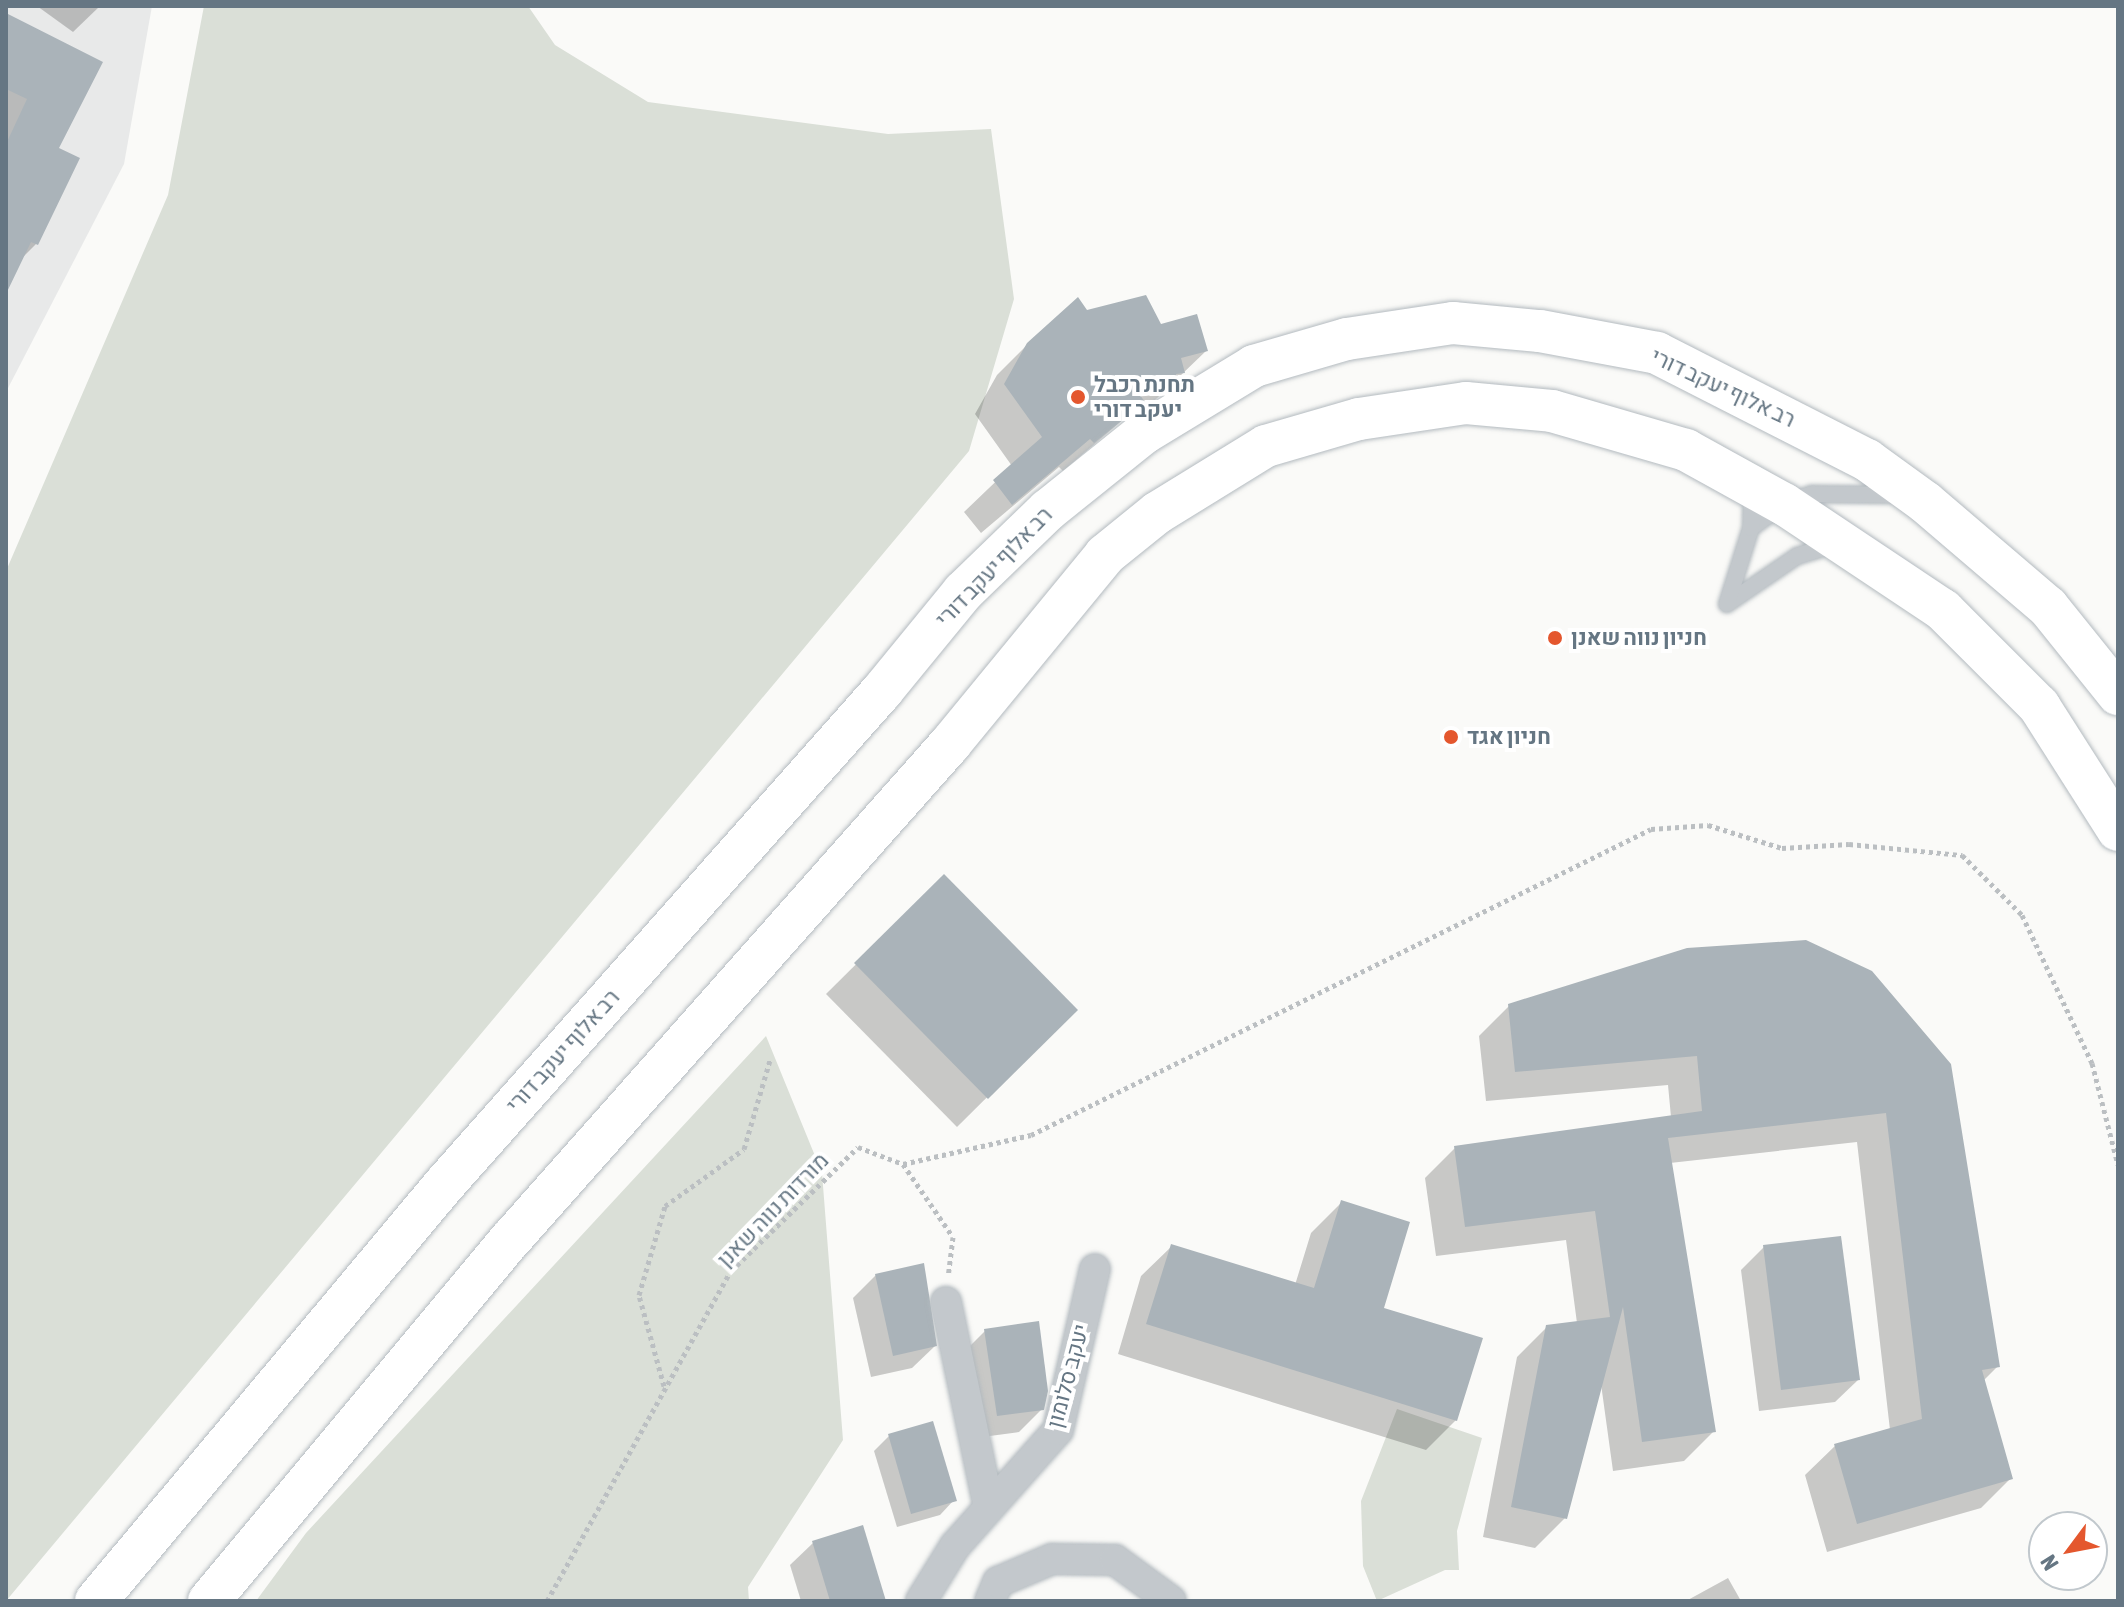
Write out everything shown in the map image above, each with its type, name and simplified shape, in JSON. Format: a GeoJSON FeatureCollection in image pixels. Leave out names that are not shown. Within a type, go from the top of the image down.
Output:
{"type":"FeatureCollection","features":[{"type":"Feature","properties":{"kind":"main road","name":"רב אלוף יעקב דורי"},"geometry":{"type":"LineString","coordinates":[[96,1601],[443,1186],[882,691],[963,592],[1048,510],[1144,433],[1254,366],[1347,339],[1453,323],[1540,331],[1657,353],[1867,460],[1925,502],[2048,607],[2118,694]]}},
{"type":"Feature","properties":{"kind":"main road"},"geometry":{"type":"LineString","coordinates":[[209,1601],[511,1239],[950,744],[1105,555],[1157,513],[1266,446],[1359,419],[1466,403],[1552,411],[1671,445],[1768,495],[1943,610],[2001,663],[2065,743],[2118,830]]}},
{"type":"Feature","properties":{"kind":"street","name":"יעקב סלומון"},"geometry":{"type":"LineString","coordinates":[[921,1601],[955,1546],[1058,1430],[1095,1269]]}},
{"type":"Feature","properties":{"kind":"street"},"geometry":{"type":"LineString","coordinates":[[946,1302],[989,1508]]}},
{"type":"Feature","properties":{"kind":"street"},"geometry":{"type":"LineString","coordinates":[[990,1601],[998,1582],[1052,1559],[1115,1560],[1171,1601]]}},
{"type":"Feature","properties":{"kind":"lane"},"geometry":{"type":"LineString","coordinates":[[1768,495],[1876,493],[1925,502]]}},
{"type":"Feature","properties":{"kind":"lane"},"geometry":{"type":"LineString","coordinates":[[1768,495],[1751,528],[1727,604],[1797,556],[1842,543]]}},
{"type":"Feature","properties":{"kind":"lane"},"geometry":{"type":"LineString","coordinates":[[1751,528],[1768,495]]}},
{"type":"Feature","properties":{"kind":"path"},"geometry":{"type":"LineString","coordinates":[[946,1302],[953,1237],[903,1164],[1031,1135],[1651,829],[1708,825],[1782,848],[1849,844],[1962,855],[2022,915],[2092,1063],[2118,1165]]}},
{"type":"Feature","properties":{"kind":"path"},"geometry":{"type":"LineString","coordinates":[[665,1387],[639,1295],[665,1206],[744,1149],[770,1060]]}},
{"type":"Feature","properties":{"kind":"path","name":"מורדות נווה שאנן"},"geometry":{"type":"LineString","coordinates":[[547,1601],[731,1271],[858,1147],[903,1164]]}},
{"type":"Feature","properties":{"kind":"shaded area"},"geometry":{"type":"Polygon","coordinates":[[[6,6],[152,6],[124,164],[6,392],[6,6]]]}},
{"type":"Feature","properties":{"kind":"shaded area"},"geometry":{"type":"Polygon","coordinates":[[[204,6],[528,6],[555,45],[648,102],[888,134],[991,129],[1014,299],[969,451],[6,1601],[6,571],[168,195],[204,6]]]}},
{"type":"Feature","properties":{"kind":"shaded area"},"geometry":{"type":"Polygon","coordinates":[[[766,1036],[822,1173],[843,1440],[748,1587],[749,1601],[256,1601],[306,1533],[766,1036]]]}},
{"type":"Feature","properties":{"kind":"shaded area"},"geometry":{"type":"Polygon","coordinates":[[[1397,1409],[1482,1438],[1457,1531],[1459,1570],[1445,1570],[1377,1601],[1363,1566],[1361,1501],[1397,1409]]]}},
{"type":"Feature","properties":{"kind":"building"},"geometry":{"type":"Polygon","coordinates":[[[6,13],[103,62],[59,148],[80,158],[38,245],[31,242],[6,294],[6,144],[27,99],[6,89],[6,13]]]}},
{"type":"Feature","properties":{"kind":"building","name":"תחנת רכבל יעקב דורי"},"geometry":{"type":"Polygon","coordinates":[[[1146,295],[1161,324],[1197,314],[1208,351],[1181,358],[1185,373],[1176,374],[1177,379],[1137,391],[1145,402],[1094,443],[1090,439],[1012,505],[993,480],[1042,437],[1004,384],[1027,343],[1078,297],[1087,310],[1146,295]]]}},
{"type":"Feature","properties":{"kind":"building"},"geometry":{"type":"Polygon","coordinates":[[[944,874],[1078,1010],[988,1099],[854,963],[944,874]]]}},
{"type":"Feature","properties":{"kind":"building"},"geometry":{"type":"Polygon","coordinates":[[[1806,940],[1872,971],[1951,1064],[2000,1367],[1982,1370],[2013,1479],[1857,1524],[1834,1444],[1922,1419],[1886,1113],[1668,1138],[1716,1432],[1642,1442],[1623,1307],[1567,1519],[1511,1507],[1546,1325],[1610,1317],[1595,1211],[1465,1227],[1454,1146],[1702,1111],[1697,1056],[1515,1072],[1508,1004],[1687,948],[1806,940]]]}},
{"type":"Feature","properties":{"kind":"building"},"geometry":{"type":"Polygon","coordinates":[[[1341,1200],[1410,1222],[1384,1308],[1483,1338],[1457,1421],[1146,1324],[1171,1244],[1314,1288],[1341,1200]]]}},
{"type":"Feature","properties":{"kind":"building"},"geometry":{"type":"Polygon","coordinates":[[[1841,1236],[1860,1380],[1781,1390],[1763,1245],[1841,1236]]]}},
{"type":"Feature","properties":{"kind":"building"},"geometry":{"type":"Polygon","coordinates":[[[924,1263],[937,1346],[893,1356],[875,1274],[924,1263]]]}},
{"type":"Feature","properties":{"kind":"building"},"geometry":{"type":"Polygon","coordinates":[[[1039,1321],[1048,1391],[1044,1410],[997,1416],[984,1329],[1039,1321]]]}},
{"type":"Feature","properties":{"kind":"building"},"geometry":{"type":"Polygon","coordinates":[[[933,1421],[957,1501],[911,1514],[888,1434],[933,1421]]]}},
{"type":"Feature","properties":{"kind":"building"},"geometry":{"type":"Polygon","coordinates":[[[863,1525],[886,1601],[830,1601],[812,1541],[863,1525]]]}},
{"type":"Feature","properties":{"kind":"place","name":"תחנת רכבל יעקב דורי"},"geometry":{"type":"Point","coordinates":[1078,397]}},
{"type":"Feature","properties":{"kind":"place","name":"חניון נווה שאנן"},"geometry":{"type":"Point","coordinates":[1555,638]}},
{"type":"Feature","properties":{"kind":"place","name":"חניון אגד"},"geometry":{"type":"Point","coordinates":[1451,737]}}]}
